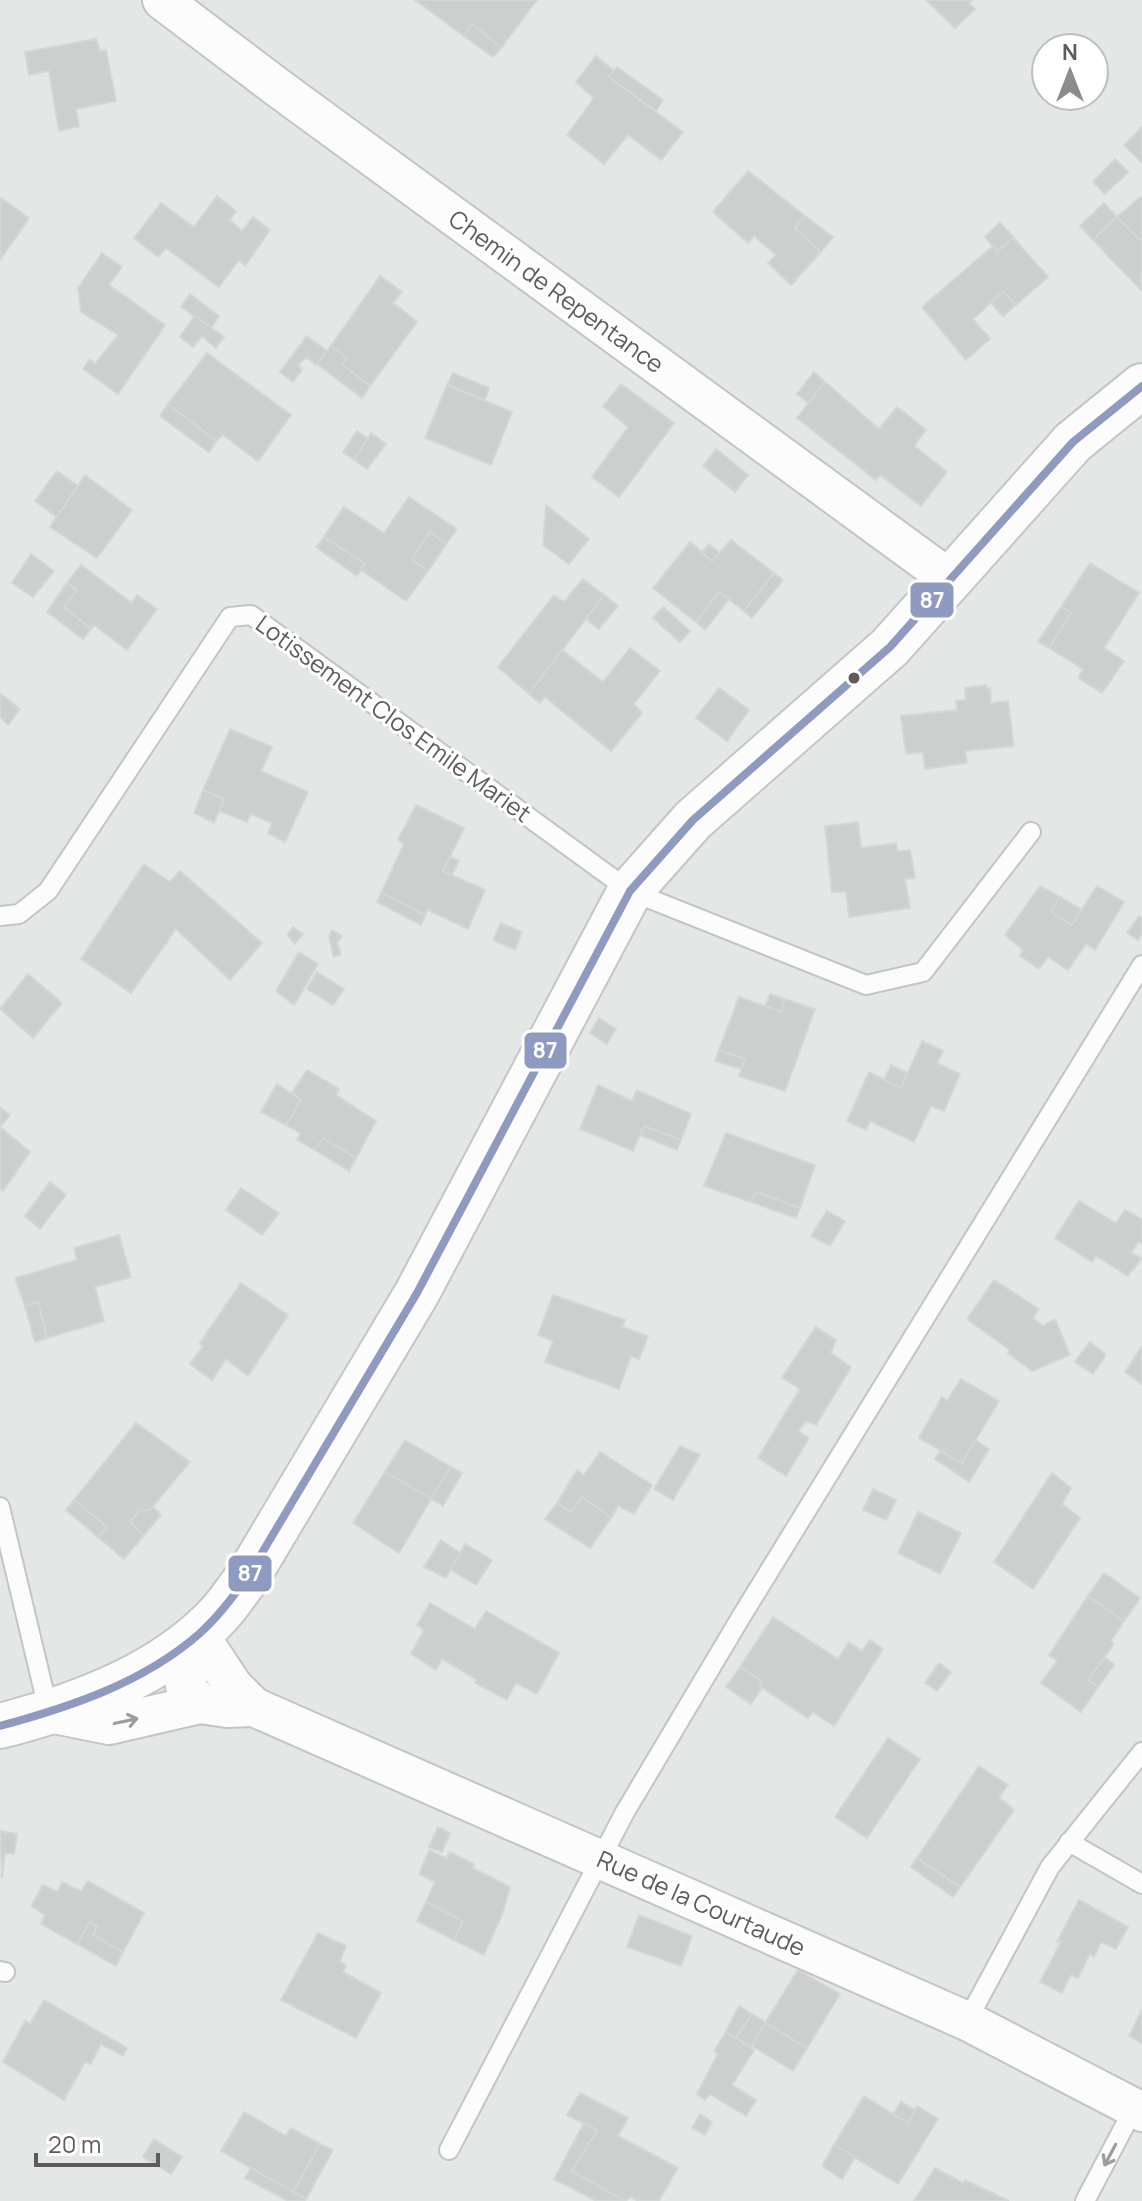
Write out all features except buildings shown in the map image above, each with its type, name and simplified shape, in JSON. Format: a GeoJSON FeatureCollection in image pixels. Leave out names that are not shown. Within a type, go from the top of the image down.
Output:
{"type":"FeatureCollection","features":[{"type":"Feature","properties":{"kind":"street","name":"Chemin de Repentance"},"geometry":{"type":"LineString","coordinates":[[162,0],[951,580]]}},
{"type":"Feature","properties":{"kind":"street"},"geometry":{"type":"LineString","coordinates":[[0,1726],[49,1713],[105,1691],[163,1659],[221,1612],[247,1578],[417,1293],[630,891],[693,820],[890,647],[1073,442],[1142,386]]}},
{"type":"Feature","properties":{"kind":"street"},"geometry":{"type":"LineString","coordinates":[[198,1633],[185,1686],[200,1704]]}},
{"type":"Feature","properties":{"kind":"street","name":"Rue de la Courtaude"},"geometry":{"type":"LineString","coordinates":[[198,1633],[233,1686],[254,1707],[967,2021],[1138,2110]]}},
{"type":"Feature","properties":{"kind":"street","name":"Rue de la Courtaude"},"geometry":{"type":"LineString","coordinates":[[49,1713],[109,1725],[200,1704],[227,1708],[254,1707]]}},
{"type":"Feature","properties":{"kind":"lane","name":"Lotissement Clos Emile Mariet"},"geometry":{"type":"LineString","coordinates":[[0,916],[19,914],[48,891],[230,617],[251,615],[630,891]]}},
{"type":"Feature","properties":{"kind":"lane"},"geometry":{"type":"LineString","coordinates":[[630,891],[866,985],[923,972],[1031,832]]}},
{"type":"Feature","properties":{"kind":"lane"},"geometry":{"type":"LineString","coordinates":[[449,2150],[625,1812],[741,1617],[1142,965]]}},
{"type":"Feature","properties":{"kind":"lane"},"geometry":{"type":"LineString","coordinates":[[0,1507],[49,1713]]}},
{"type":"Feature","properties":{"kind":"lane"},"geometry":{"type":"LineString","coordinates":[[967,2021],[1050,1867],[1142,1752]]}},
{"type":"Feature","properties":{"kind":"lane"},"geometry":{"type":"LineString","coordinates":[[1069,1842],[1142,1884]]}},
{"type":"Feature","properties":{"kind":"lane"},"geometry":{"type":"LineString","coordinates":[[1085,2201],[1138,2110]]}},
{"type":"Feature","properties":{"kind":"transit line","name":"87"},"geometry":{"type":"LineString","coordinates":[[0,1726],[79,1701],[130,1680],[177,1651],[219,1614],[247,1578],[417,1293],[630,891],[693,820],[890,647],[1073,442],[1142,386]]}}]}
